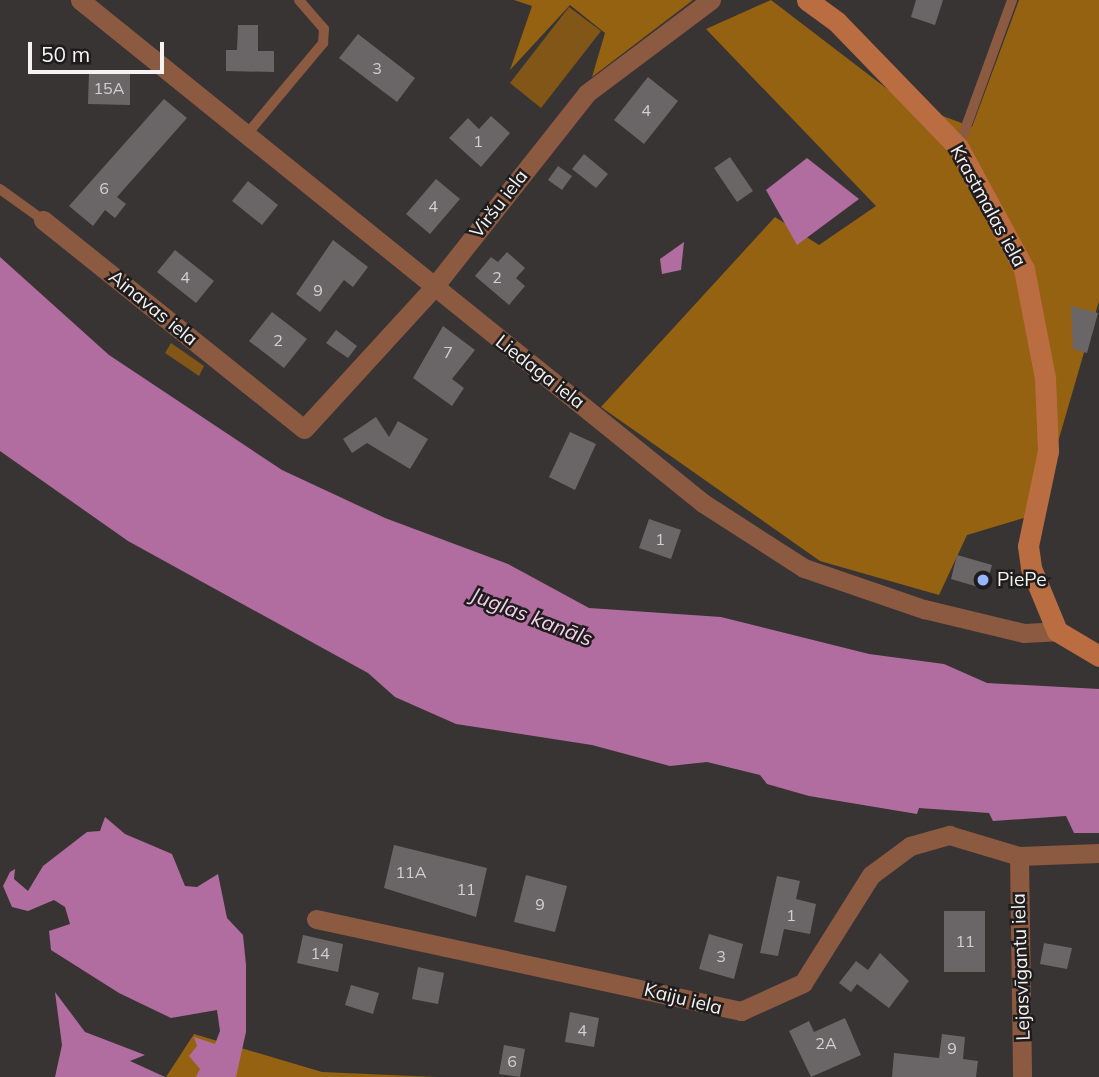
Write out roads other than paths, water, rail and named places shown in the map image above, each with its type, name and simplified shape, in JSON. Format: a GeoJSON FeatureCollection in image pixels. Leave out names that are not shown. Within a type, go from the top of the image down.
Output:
{"type":"FeatureCollection","features":[{"type":"Feature","properties":{"kind":"street","name":"Liedaga iela"},"geometry":{"type":"LineString","coordinates":[[80,0],[433,288],[703,503],[804,569],[924,609],[1024,633],[1057,631]]}},
{"type":"Feature","properties":{"kind":"street","name":"Viršu iela"},"geometry":{"type":"LineString","coordinates":[[304,429],[433,288],[587,93],[711,0]]}},
{"type":"Feature","properties":{"kind":"street","name":"Krastmalas iela"},"geometry":{"type":"LineString","coordinates":[[807,0],[837,22],[958,147],[1024,269],[1033,300],[1045,378],[1048,452],[1028,546],[1057,631]]}},
{"type":"Feature","properties":{"kind":"street","name":"Ainavas iela"},"geometry":{"type":"LineString","coordinates":[[43,220],[304,429]]}},
{"type":"Feature","properties":{"kind":"street"},"geometry":{"type":"LineString","coordinates":[[1057,631],[1099,656]]}},
{"type":"Feature","properties":{"kind":"street","name":"Kaiju iela"},"geometry":{"type":"LineString","coordinates":[[316,919],[741,1012],[803,983],[871,875],[910,846],[949,835],[1019,856],[1099,853]]}},
{"type":"Feature","properties":{"kind":"street","name":"Lejasvīgantu iela"},"geometry":{"type":"LineString","coordinates":[[1019,856],[1022,1077]]}},
{"type":"Feature","properties":{"kind":"lane"},"geometry":{"type":"LineString","coordinates":[[247,134],[323,43],[324,29],[299,0]]}},
{"type":"Feature","properties":{"kind":"lane"},"geometry":{"type":"LineString","coordinates":[[958,147],[1012,0]]}},
{"type":"Feature","properties":{"kind":"lane","name":"Ainavas iela"},"geometry":{"type":"LineString","coordinates":[[0,189],[43,220]]}},
{"type":"Feature","properties":{"kind":"water"},"geometry":{"type":"Polygon","coordinates":[[[807,158],[859,199],[797,245],[766,190],[807,158]]]}},
{"type":"Feature","properties":{"kind":"water"},"geometry":{"type":"Polygon","coordinates":[[[684,242],[681,270],[662,274],[660,259],[684,242]]]}},
{"type":"Feature","properties":{"kind":"water","name":"Juglas kanāls"},"geometry":{"type":"Polygon","coordinates":[[[0,257],[109,355],[282,470],[385,518],[508,564],[589,608],[721,617],[869,654],[944,664],[987,683],[1099,689],[1099,833],[1074,833],[1066,816],[993,821],[989,813],[919,808],[917,814],[809,796],[767,784],[760,775],[707,762],[670,766],[592,745],[456,724],[395,697],[368,673],[128,541],[0,451],[0,257]]]}},
{"type":"Feature","properties":{"kind":"water"},"geometry":{"type":"Polygon","coordinates":[[[105,817],[125,834],[172,854],[185,886],[197,887],[218,874],[227,918],[243,935],[246,965],[246,1032],[236,1077],[196,1077],[200,1069],[189,1056],[197,1046],[194,1037],[215,1044],[220,1031],[217,1010],[171,1018],[119,993],[51,950],[49,931],[70,924],[65,907],[54,900],[28,911],[12,907],[3,886],[10,872],[15,869],[14,879],[28,891],[43,866],[87,832],[100,831],[105,817]]]}},
{"type":"Feature","properties":{"kind":"water"},"geometry":{"type":"Polygon","coordinates":[[[55,992],[85,1032],[145,1055],[130,1061],[165,1077],[55,1077],[62,1045],[55,992]]]}},
{"type":"Feature","properties":{"kind":"place","name":"PiePe"},"geometry":{"type":"Point","coordinates":[983,580]}}]}
